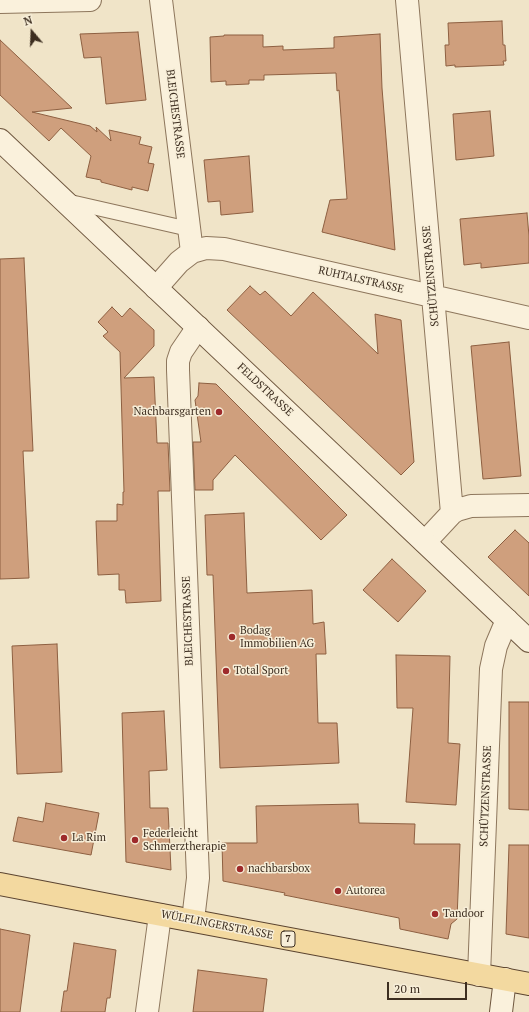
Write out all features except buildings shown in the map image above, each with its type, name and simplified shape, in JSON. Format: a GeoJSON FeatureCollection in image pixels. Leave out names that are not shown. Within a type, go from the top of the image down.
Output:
{"type":"FeatureCollection","features":[{"type":"Feature","properties":{"kind":"main road","name":"WÜLFLINGERSTRASSE"},"geometry":{"type":"LineString","coordinates":[[0,884],[529,984]]}},
{"type":"Feature","properties":{"kind":"street"},"geometry":{"type":"LineString","coordinates":[[0,2],[90,0]]}},
{"type":"Feature","properties":{"kind":"street","name":"BLEICHESTRASSE"},"geometry":{"type":"LineString","coordinates":[[161,0],[192,252]]}},
{"type":"Feature","properties":{"kind":"street","name":"SCHÜTZENSTRASSE"},"geometry":{"type":"LineString","coordinates":[[407,0],[452,513]]}},
{"type":"Feature","properties":{"kind":"street","name":"FELDSTRASSE"},"geometry":{"type":"LineString","coordinates":[[0,140],[529,641]]}},
{"type":"Feature","properties":{"kind":"street","name":"RUHTALSTRASSE"},"geometry":{"type":"LineString","coordinates":[[192,252],[206,248],[224,249],[529,318]]}},
{"type":"Feature","properties":{"kind":"street"},"geometry":{"type":"LineString","coordinates":[[156,288],[179,262],[192,252]]}},
{"type":"Feature","properties":{"kind":"street","name":"BLEICHESTRASSE"},"geometry":{"type":"LineString","coordinates":[[193,920],[198,871],[178,361],[181,352],[198,327]]}},
{"type":"Feature","properties":{"kind":"street"},"geometry":{"type":"LineString","coordinates":[[426,542],[452,513],[457,510],[471,506],[529,505]]}},
{"type":"Feature","properties":{"kind":"street","name":"SCHÜTZENSTRASSE"},"geometry":{"type":"LineString","coordinates":[[479,975],[491,669],[496,646],[507,620]]}},
{"type":"Feature","properties":{"kind":"street"},"geometry":{"type":"LineString","coordinates":[[147,1012],[160,915]]}},
{"type":"Feature","properties":{"kind":"street"},"geometry":{"type":"LineString","coordinates":[[501,1012],[505,979]]}},
{"type":"Feature","properties":{"kind":"lane"},"geometry":{"type":"LineString","coordinates":[[65,201],[189,228]]}},
{"type":"Feature","properties":{"kind":"place","name":"Nachbarsgarten"},"geometry":{"type":"Point","coordinates":[219,412]}},
{"type":"Feature","properties":{"kind":"place","name":"Bodag Immobilien AG"},"geometry":{"type":"Point","coordinates":[232,637]}},
{"type":"Feature","properties":{"kind":"place","name":"Total Sport"},"geometry":{"type":"Point","coordinates":[226,671]}},
{"type":"Feature","properties":{"kind":"place","name":"La Rim"},"geometry":{"type":"Point","coordinates":[64,838]}},
{"type":"Feature","properties":{"kind":"place","name":"Federleicht Schmerztherapie"},"geometry":{"type":"Point","coordinates":[135,840]}},
{"type":"Feature","properties":{"kind":"place","name":"nachbarsbox"},"geometry":{"type":"Point","coordinates":[240,869]}},
{"type":"Feature","properties":{"kind":"place","name":"Autorea"},"geometry":{"type":"Point","coordinates":[338,891]}},
{"type":"Feature","properties":{"kind":"place","name":"Tandoor"},"geometry":{"type":"Point","coordinates":[435,914]}}]}
